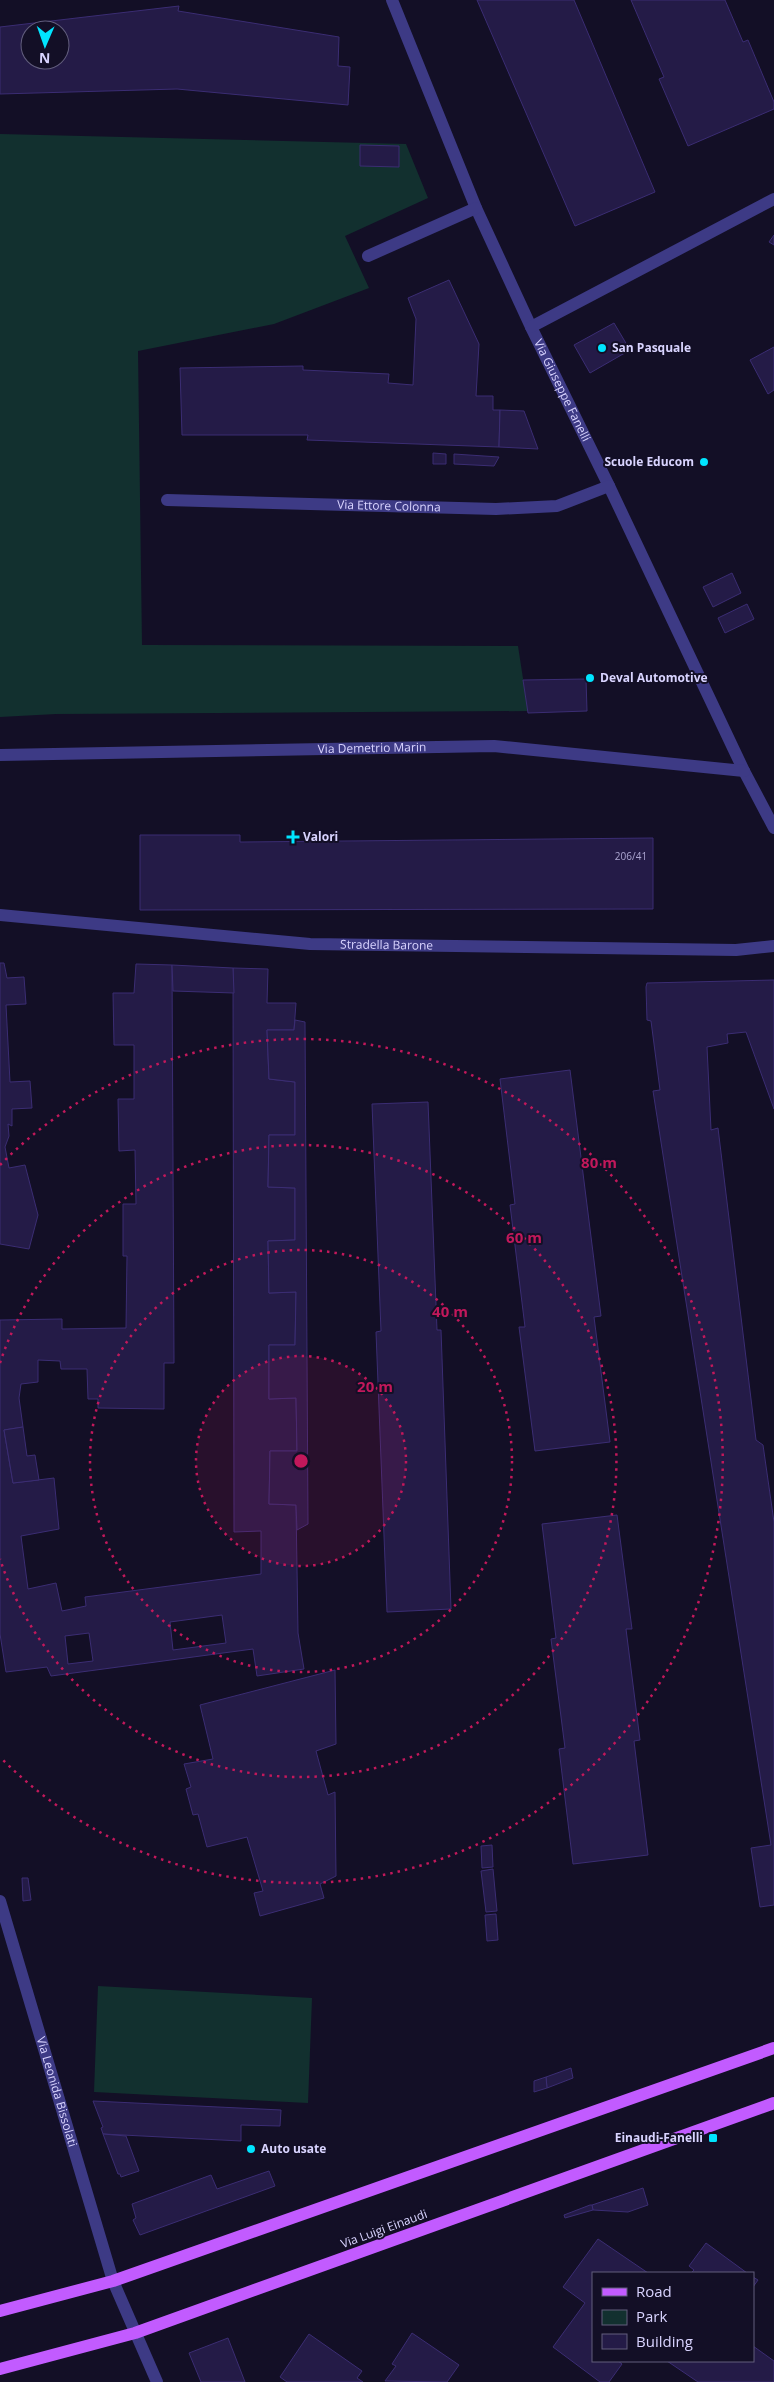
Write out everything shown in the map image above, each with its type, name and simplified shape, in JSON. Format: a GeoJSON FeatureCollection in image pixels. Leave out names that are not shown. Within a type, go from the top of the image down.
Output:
{"type":"FeatureCollection","features":[{"type":"Feature","properties":{"kind":"main road"},"geometry":{"type":"LineString","coordinates":[[0,2311],[113,2281],[774,2048]]}},
{"type":"Feature","properties":{"kind":"main road","name":"Via Luigi Einaudi"},"geometry":{"type":"LineString","coordinates":[[0,2369],[135,2333],[774,2103]]}},
{"type":"Feature","properties":{"kind":"street","name":"Via Giuseppe Fanelli"},"geometry":{"type":"LineString","coordinates":[[392,0],[476,208],[744,771],[774,828]]}},
{"type":"Feature","properties":{"kind":"street"},"geometry":{"type":"LineString","coordinates":[[531,327],[774,199]]}},
{"type":"Feature","properties":{"kind":"street"},"geometry":{"type":"LineString","coordinates":[[368,256],[476,208]]}},
{"type":"Feature","properties":{"kind":"street","name":"Via Ettore Colonna"},"geometry":{"type":"LineString","coordinates":[[167,500],[496,509],[557,506],[609,486]]}},
{"type":"Feature","properties":{"kind":"street","name":"Via Demetrio Marin"},"geometry":{"type":"LineString","coordinates":[[0,755],[494,746],[744,771]]}},
{"type":"Feature","properties":{"kind":"street","name":"Stradella Barone"},"geometry":{"type":"LineString","coordinates":[[0,916],[310,944],[736,950],[774,946]]}},
{"type":"Feature","properties":{"kind":"street","name":"Via Leonida Bissolati"},"geometry":{"type":"LineString","coordinates":[[0,1901],[113,2281],[157,2382]]}},
{"type":"Feature","properties":{"kind":"green space"},"geometry":{"type":"Polygon","coordinates":[[[0,134],[406,144],[428,198],[345,236],[369,288],[274,324],[138,351],[142,645],[518,646],[528,711],[56,714],[0,717],[0,134]]]}},
{"type":"Feature","properties":{"kind":"green space"},"geometry":{"type":"Polygon","coordinates":[[[98,1986],[312,1998],[308,2103],[94,2092],[98,1986]]]}},
{"type":"Feature","properties":{"kind":"building"},"geometry":{"type":"Polygon","coordinates":[[[477,0],[574,0],[655,192],[575,226],[477,0]]]}},
{"type":"Feature","properties":{"kind":"building"},"geometry":{"type":"Polygon","coordinates":[[[631,0],[725,0],[743,42],[748,40],[774,102],[774,109],[688,146],[659,79],[664,77],[631,0]]]}},
{"type":"Feature","properties":{"kind":"building"},"geometry":{"type":"Polygon","coordinates":[[[179,6],[178,11],[339,37],[338,66],[350,67],[348,105],[177,89],[0,94],[0,27],[20,25],[20,70],[70,70],[70,20],[60,20],[179,6]]]}},
{"type":"Feature","properties":{"kind":"building"},"geometry":{"type":"Polygon","coordinates":[[[360,145],[399,146],[399,167],[360,166],[360,145]]]}},
{"type":"Feature","properties":{"kind":"building"},"geometry":{"type":"Polygon","coordinates":[[[774,235],[774,245],[769,242],[774,235]]]}},
{"type":"Feature","properties":{"kind":"building"},"geometry":{"type":"Polygon","coordinates":[[[449,280],[479,344],[476,396],[493,396],[493,410],[500,410],[499,447],[307,440],[308,435],[182,435],[180,368],[303,366],[303,370],[389,374],[388,383],[413,385],[416,319],[408,298],[449,280]]]}},
{"type":"Feature","properties":{"kind":"building","name":"San Pasquale"},"geometry":{"type":"Polygon","coordinates":[[[614,323],[630,350],[590,373],[574,345],[614,323]]]}},
{"type":"Feature","properties":{"kind":"building"},"geometry":{"type":"Polygon","coordinates":[[[774,347],[774,390],[768,394],[750,360],[774,347]]]}},
{"type":"Feature","properties":{"kind":"building"},"geometry":{"type":"Polygon","coordinates":[[[500,410],[524,411],[538,449],[499,447],[500,410]]]}},
{"type":"Feature","properties":{"kind":"building"},"geometry":{"type":"Polygon","coordinates":[[[433,453],[446,454],[446,464],[433,464],[433,453]]]}},
{"type":"Feature","properties":{"kind":"building"},"geometry":{"type":"Polygon","coordinates":[[[454,454],[499,457],[494,466],[454,464],[454,454]]]}},
{"type":"Feature","properties":{"kind":"building"},"geometry":{"type":"Polygon","coordinates":[[[732,573],[741,593],[713,607],[703,587],[732,573]]]}},
{"type":"Feature","properties":{"kind":"building"},"geometry":{"type":"Polygon","coordinates":[[[747,604],[754,619],[725,633],[718,618],[747,604]]]}},
{"type":"Feature","properties":{"kind":"building"},"geometry":{"type":"Polygon","coordinates":[[[586,679],[587,711],[528,713],[523,680],[586,679]]]}},
{"type":"Feature","properties":{"kind":"building"},"geometry":{"type":"Polygon","coordinates":[[[140,835],[240,835],[240,842],[653,838],[653,909],[140,910],[140,835]]]}},
{"type":"Feature","properties":{"kind":"building"},"geometry":{"type":"Polygon","coordinates":[[[0,963],[4,963],[7,978],[24,977],[26,1004],[6,1005],[10,1082],[30,1081],[32,1108],[12,1109],[12,1126],[8,1124],[9,1136],[5,1147],[9,1168],[25,1165],[38,1215],[29,1249],[0,1244],[0,963]]]}},
{"type":"Feature","properties":{"kind":"building"},"geometry":{"type":"Polygon","coordinates":[[[136,964],[172,965],[174,1363],[164,1363],[164,1409],[98,1408],[98,1399],[88,1399],[87,1369],[61,1369],[60,1361],[38,1360],[38,1382],[21,1384],[19,1398],[23,1427],[4,1430],[13,1483],[54,1478],[59,1529],[21,1536],[28,1589],[56,1583],[62,1611],[86,1606],[85,1597],[261,1574],[261,1531],[234,1532],[233,968],[268,969],[267,1003],[296,1003],[294,1030],[267,1030],[269,1079],[295,1082],[295,1135],[269,1135],[268,1187],[295,1188],[295,1240],[268,1241],[269,1293],[296,1292],[295,1345],[269,1345],[269,1399],[296,1398],[297,1451],[270,1451],[269,1504],[296,1505],[298,1633],[304,1669],[257,1676],[253,1649],[51,1676],[47,1667],[6,1672],[0,1634],[0,1320],[62,1319],[62,1329],[126,1328],[127,1256],[123,1256],[123,1204],[136,1204],[135,1150],[119,1151],[118,1099],[134,1099],[134,1045],[114,1045],[113,993],[134,993],[136,964]],[[222,1615],[170,1622],[173,1650],[226,1643],[222,1615]],[[89,1633],[65,1636],[68,1664],[93,1661],[89,1633]]]}},
{"type":"Feature","properties":{"kind":"building"},"geometry":{"type":"Polygon","coordinates":[[[172,965],[233,968],[234,993],[173,991],[172,965]]]}},
{"type":"Feature","properties":{"kind":"building"},"geometry":{"type":"Polygon","coordinates":[[[774,980],[774,1109],[746,1032],[727,1034],[728,1043],[707,1047],[711,1130],[718,1128],[756,1440],[763,1445],[774,1522],[774,1905],[760,1907],[751,1848],[771,1845],[653,1091],[660,1090],[651,1021],[647,1020],[646,987],[647,983],[774,980]]]}},
{"type":"Feature","properties":{"kind":"building"},"geometry":{"type":"Polygon","coordinates":[[[295,1020],[305,1022],[308,1524],[297,1530],[296,1505],[269,1504],[270,1451],[297,1451],[296,1398],[269,1399],[269,1345],[295,1345],[296,1292],[269,1293],[268,1241],[295,1240],[295,1188],[268,1187],[269,1135],[295,1135],[295,1082],[269,1079],[267,1030],[294,1030],[295,1020]]]}},
{"type":"Feature","properties":{"kind":"building"},"geometry":{"type":"Polygon","coordinates":[[[570,1070],[601,1316],[594,1317],[610,1442],[535,1451],[519,1327],[525,1327],[510,1205],[515,1204],[500,1079],[570,1070]]]}},
{"type":"Feature","properties":{"kind":"building"},"geometry":{"type":"Polygon","coordinates":[[[428,1102],[437,1330],[441,1330],[451,1609],[387,1612],[376,1332],[381,1331],[372,1104],[428,1102]]]}},
{"type":"Feature","properties":{"kind":"building"},"geometry":{"type":"Polygon","coordinates":[[[23,1427],[27,1456],[35,1455],[39,1480],[13,1483],[4,1430],[23,1427]]]}},
{"type":"Feature","properties":{"kind":"building"},"geometry":{"type":"Polygon","coordinates":[[[617,1515],[632,1629],[626,1629],[640,1740],[634,1741],[648,1855],[573,1864],[559,1749],[565,1748],[551,1639],[556,1638],[542,1524],[617,1515]]]}},
{"type":"Feature","properties":{"kind":"building"},"geometry":{"type":"Polygon","coordinates":[[[335,1670],[336,1744],[316,1751],[328,1795],[335,1792],[336,1876],[320,1884],[324,1898],[260,1916],[254,1893],[263,1891],[247,1837],[207,1847],[198,1814],[193,1815],[186,1789],[191,1787],[184,1764],[213,1759],[200,1705],[335,1670]]]}},
{"type":"Feature","properties":{"kind":"building"},"geometry":{"type":"Polygon","coordinates":[[[492,1845],[493,1867],[482,1868],[481,1846],[492,1845]]]}},
{"type":"Feature","properties":{"kind":"building"},"geometry":{"type":"Polygon","coordinates":[[[493,1869],[497,1911],[486,1912],[481,1871],[493,1869]]]}},
{"type":"Feature","properties":{"kind":"building"},"geometry":{"type":"Polygon","coordinates":[[[22,1878],[28,1878],[31,1900],[23,1901],[22,1878]]]}},
{"type":"Feature","properties":{"kind":"building"},"geometry":{"type":"Polygon","coordinates":[[[496,1914],[498,1940],[487,1941],[485,1915],[496,1914]]]}},
{"type":"Feature","properties":{"kind":"building"},"geometry":{"type":"Polygon","coordinates":[[[571,2068],[573,2078],[547,2088],[546,2077],[571,2068]]]}},
{"type":"Feature","properties":{"kind":"building"},"geometry":{"type":"Polygon","coordinates":[[[546,2077],[547,2088],[534,2092],[534,2081],[546,2077]]]}},
{"type":"Feature","properties":{"kind":"building"},"geometry":{"type":"Polygon","coordinates":[[[93,2101],[281,2110],[280,2126],[241,2125],[241,2141],[103,2134],[101,2128],[103,2127],[93,2101]]]}},
{"type":"Feature","properties":{"kind":"building"},"geometry":{"type":"Polygon","coordinates":[[[103,2134],[126,2136],[139,2171],[121,2177],[118,2174],[103,2134]]]}},
{"type":"Feature","properties":{"kind":"building"},"geometry":{"type":"Polygon","coordinates":[[[269,2171],[275,2186],[140,2235],[133,2220],[136,2218],[132,2204],[211,2175],[217,2189],[269,2171]]]}},
{"type":"Feature","properties":{"kind":"building"},"geometry":{"type":"Polygon","coordinates":[[[643,2188],[648,2205],[628,2212],[593,2210],[592,2205],[643,2188]]]}},
{"type":"Feature","properties":{"kind":"building"},"geometry":{"type":"Polygon","coordinates":[[[592,2205],[593,2210],[565,2218],[564,2215],[592,2205]]]}},
{"type":"Feature","properties":{"kind":"building"},"geometry":{"type":"Polygon","coordinates":[[[598,2239],[647,2272],[592,2272],[592,2362],[619,2362],[622,2364],[609,2382],[600,2382],[553,2347],[585,2303],[563,2287],[598,2239]]]}},
{"type":"Feature","properties":{"kind":"building"},"geometry":{"type":"Polygon","coordinates":[[[706,2243],[746,2272],[692,2272],[694,2270],[689,2266],[706,2243]]]}},
{"type":"Feature","properties":{"kind":"building"},"geometry":{"type":"Polygon","coordinates":[[[754,2278],[758,2280],[754,2286],[754,2278]]]}},
{"type":"Feature","properties":{"kind":"building"},"geometry":{"type":"Polygon","coordinates":[[[412,2333],[459,2365],[447,2382],[385,2381],[396,2366],[392,2364],[412,2333]]]}},
{"type":"Feature","properties":{"kind":"building"},"geometry":{"type":"Polygon","coordinates":[[[309,2334],[362,2371],[357,2378],[363,2382],[287,2382],[280,2377],[309,2334]]]}},
{"type":"Feature","properties":{"kind":"building"},"geometry":{"type":"Polygon","coordinates":[[[228,2338],[245,2382],[201,2382],[189,2353],[228,2338]]]}},
{"type":"Feature","properties":{"kind":"building"},"geometry":{"type":"Polygon","coordinates":[[[754,2347],[774,2361],[774,2382],[698,2382],[668,2362],[754,2362],[754,2347]]]}},
{"type":"Feature","properties":{"kind":"place","name":"San Pasquale"},"geometry":{"type":"Point","coordinates":[602,348]}},
{"type":"Feature","properties":{"kind":"place","name":"Scuole Educom"},"geometry":{"type":"Point","coordinates":[704,462]}},
{"type":"Feature","properties":{"kind":"place","name":"Deval Automotive"},"geometry":{"type":"Point","coordinates":[590,678]}},
{"type":"Feature","properties":{"kind":"place","name":"Valori"},"geometry":{"type":"Point","coordinates":[293,837]}},
{"type":"Feature","properties":{"kind":"place","name":"Einaudi-Fanelli"},"geometry":{"type":"Point","coordinates":[713,2138]}},
{"type":"Feature","properties":{"kind":"place","name":"Auto usate"},"geometry":{"type":"Point","coordinates":[251,2149]}}]}
